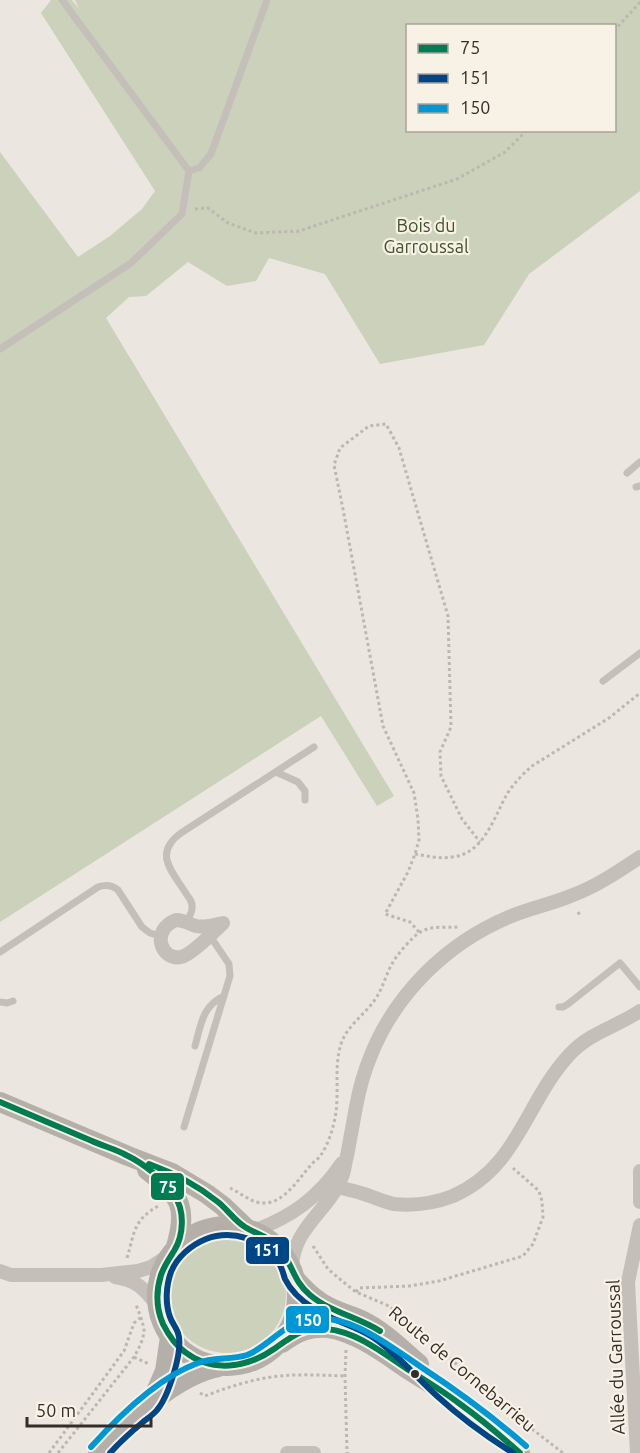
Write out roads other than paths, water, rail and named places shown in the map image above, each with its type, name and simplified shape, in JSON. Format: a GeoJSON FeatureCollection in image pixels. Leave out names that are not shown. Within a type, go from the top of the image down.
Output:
{"type":"FeatureCollection","features":[{"type":"Feature","properties":{"kind":"main road"},"geometry":{"type":"LineString","coordinates":[[0,1102],[172,1173],[223,1206],[249,1229],[278,1247],[294,1274],[298,1293],[294,1318],[289,1330],[273,1350],[249,1363],[222,1366],[207,1364],[193,1358],[180,1349],[170,1337],[162,1322],[157,1292],[164,1265],[173,1252],[181,1231],[180,1203],[168,1186],[128,1156]]}},
{"type":"Feature","properties":{"kind":"main road"},"geometry":{"type":"LineString","coordinates":[[173,1252],[192,1236],[212,1227],[235,1226],[249,1229]]}},
{"type":"Feature","properties":{"kind":"main road","name":"Route de Cornebarrieu"},"geometry":{"type":"LineString","coordinates":[[294,1274],[310,1295],[321,1303],[363,1321],[390,1338],[450,1396]]}},
{"type":"Feature","properties":{"kind":"main road","name":"Route de Cornebarrieu"},"geometry":{"type":"LineString","coordinates":[[273,1350],[299,1332],[309,1328],[339,1330],[368,1344],[450,1396],[520,1453]]}},
{"type":"Feature","properties":{"kind":"main road"},"geometry":{"type":"LineString","coordinates":[[151,1403],[165,1371],[170,1337]]}},
{"type":"Feature","properties":{"kind":"main road"},"geometry":{"type":"LineString","coordinates":[[98,1453],[151,1403],[182,1381],[198,1372],[222,1366]]}},
{"type":"Feature","properties":{"kind":"main road","name":"Route de Cornebarrieu"},"geometry":{"type":"LineString","coordinates":[[498,1434],[530,1453]]}},
{"type":"Feature","properties":{"kind":"street"},"geometry":{"type":"LineString","coordinates":[[294,1274],[295,1252],[303,1231],[337,1187],[342,1176],[350,1147],[360,1089],[371,1055],[394,1011],[410,990],[426,972],[458,945],[493,924],[576,894],[640,857]]}},
{"type":"Feature","properties":{"kind":"street"},"geometry":{"type":"LineString","coordinates":[[187,921],[201,927],[222,923],[187,955],[174,957],[162,946],[160,936],[162,930],[170,922],[187,921]]}},
{"type":"Feature","properties":{"kind":"street"},"geometry":{"type":"LineString","coordinates":[[337,1187],[384,1202],[412,1204],[436,1201],[473,1186],[502,1159],[550,1081],[572,1051],[589,1037],[640,1011]]}},
{"type":"Feature","properties":{"kind":"street"},"geometry":{"type":"LineString","coordinates":[[249,1229],[286,1217],[301,1208],[331,1177],[347,1156]]}},
{"type":"Feature","properties":{"kind":"street"},"geometry":{"type":"LineString","coordinates":[[640,1171],[640,1202]]}},
{"type":"Feature","properties":{"kind":"street","name":"Allée du Garroussal"},"geometry":{"type":"LineString","coordinates":[[637,1453],[628,1282],[640,1225]]}},
{"type":"Feature","properties":{"kind":"street"},"geometry":{"type":"LineString","coordinates":[[0,1271],[11,1275],[101,1275],[138,1271],[152,1268],[173,1252]]}},
{"type":"Feature","properties":{"kind":"street"},"geometry":{"type":"LineString","coordinates":[[101,1275],[133,1281],[146,1291],[158,1306]]}},
{"type":"Feature","properties":{"kind":"street"},"geometry":{"type":"LineString","coordinates":[[287,1453],[314,1453]]}},
{"type":"Feature","properties":{"kind":"lane"},"geometry":{"type":"LineString","coordinates":[[0,349],[131,262],[182,214],[189,171],[62,0]]}},
{"type":"Feature","properties":{"kind":"lane"},"geometry":{"type":"LineString","coordinates":[[189,171],[199,168],[211,154],[267,0]]}},
{"type":"Feature","properties":{"kind":"lane"},"geometry":{"type":"LineString","coordinates":[[627,474],[640,462]]}},
{"type":"Feature","properties":{"kind":"lane"},"geometry":{"type":"LineString","coordinates":[[603,681],[640,652]]}},
{"type":"Feature","properties":{"kind":"lane"},"geometry":{"type":"LineString","coordinates":[[187,921],[192,912],[192,903],[168,864],[166,851],[170,843],[181,833],[314,747]]}},
{"type":"Feature","properties":{"kind":"lane"},"geometry":{"type":"LineString","coordinates":[[276,772],[300,784],[306,791],[304,800]]}},
{"type":"Feature","properties":{"kind":"lane"},"geometry":{"type":"LineString","coordinates":[[0,952],[98,887],[106,885],[118,890],[142,927],[160,936]]}},
{"type":"Feature","properties":{"kind":"lane"},"geometry":{"type":"LineString","coordinates":[[184,1127],[230,972],[229,964],[210,936]]}},
{"type":"Feature","properties":{"kind":"lane"},"geometry":{"type":"LineString","coordinates":[[559,1007],[568,1004],[620,963],[640,987]]}},
{"type":"Feature","properties":{"kind":"lane"},"geometry":{"type":"LineString","coordinates":[[195,1046],[205,1011],[212,1003],[224,996]]}},
{"type":"Feature","properties":{"kind":"lane"},"geometry":{"type":"LineString","coordinates":[[0,1002],[13,1001]]}},
{"type":"Feature","properties":{"kind":"park label","name":"Bois du Garroussal"},"geometry":{"type":"Point","coordinates":[426,236]}}]}
